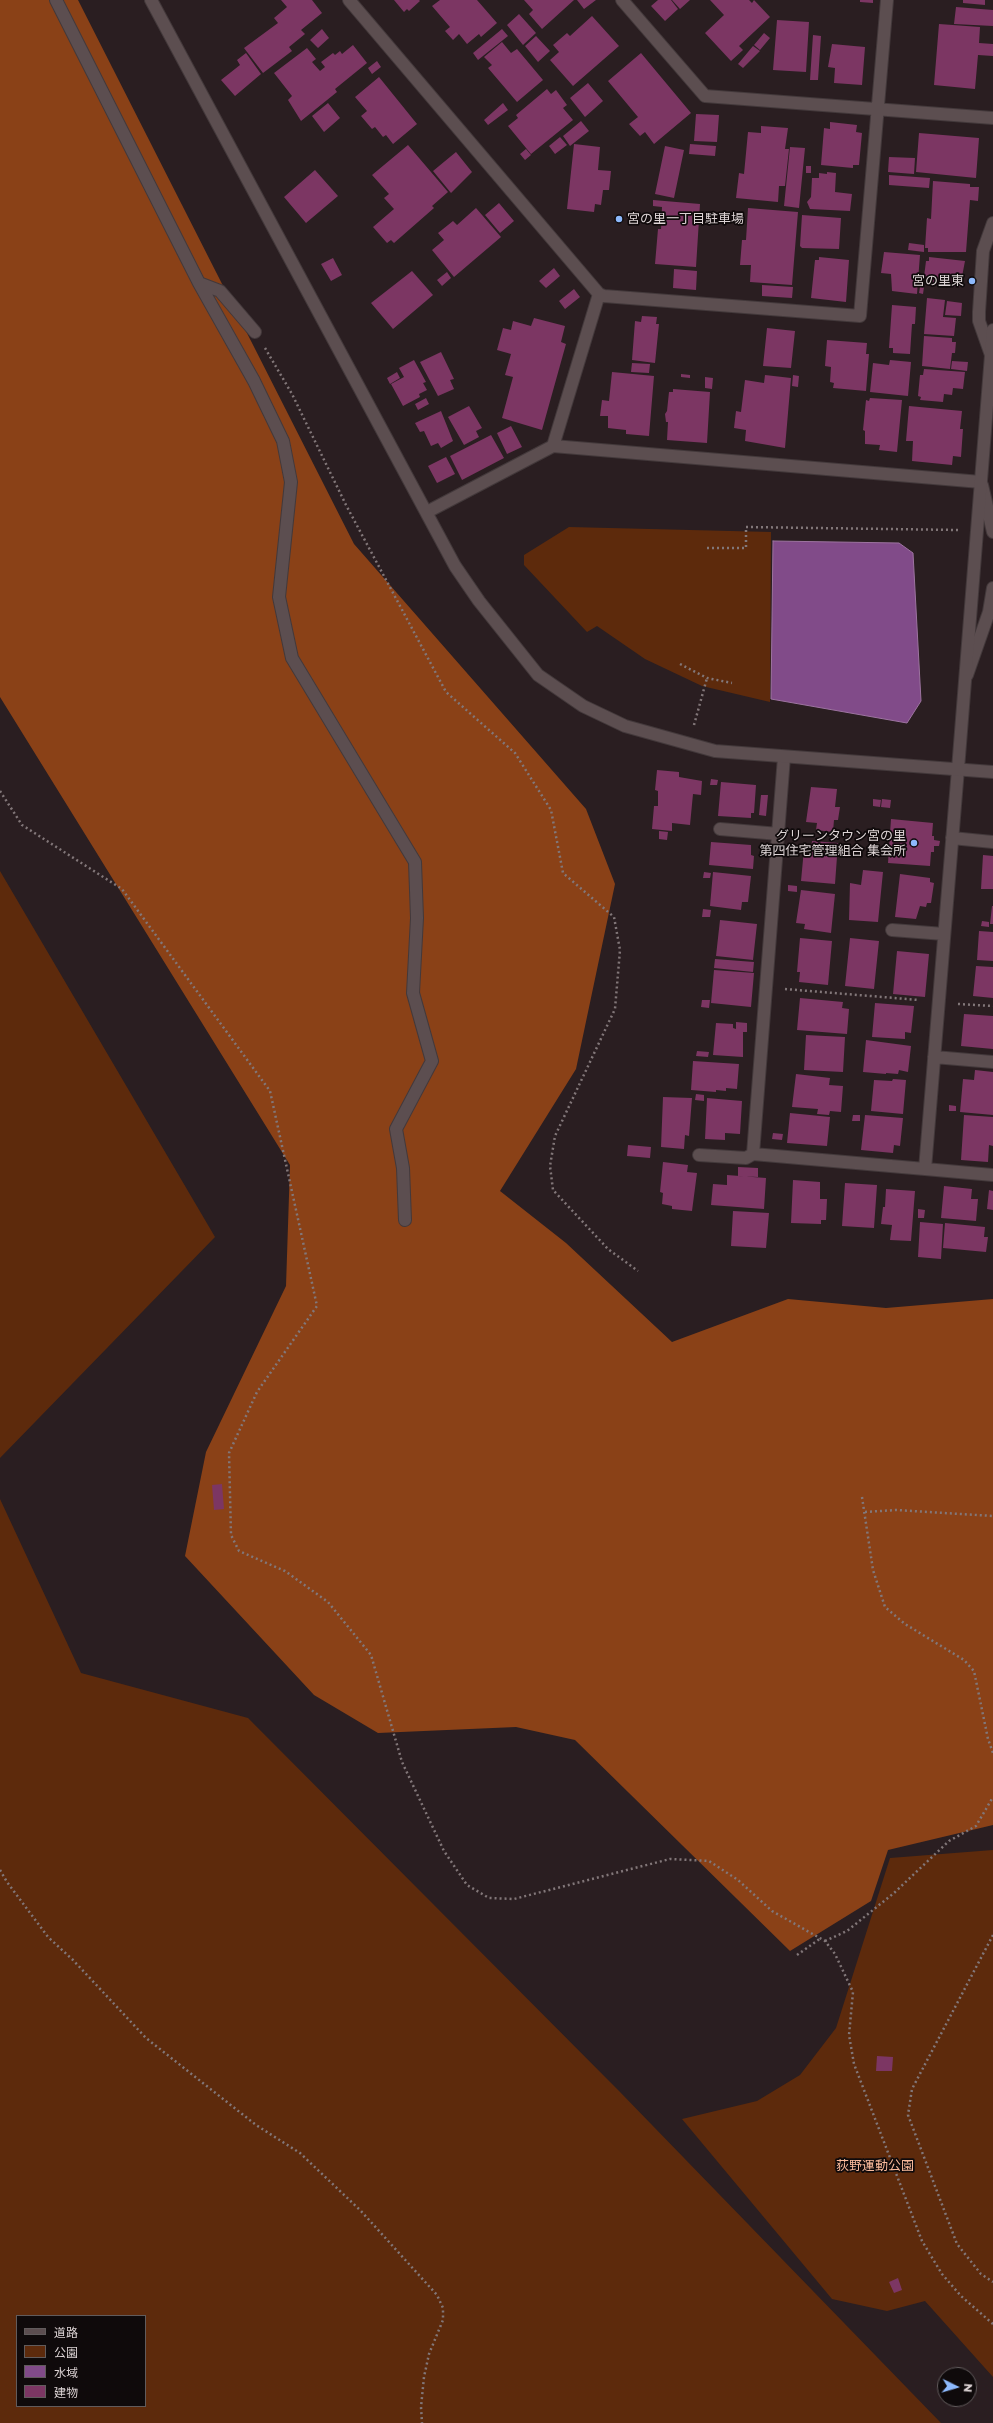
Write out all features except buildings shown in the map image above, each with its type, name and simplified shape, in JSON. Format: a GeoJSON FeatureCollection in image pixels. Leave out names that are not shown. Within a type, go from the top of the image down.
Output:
{"type":"FeatureCollection","features":[{"type":"Feature","properties":{"kind":"street"},"geometry":{"type":"LineString","coordinates":[[56,0],[199,283],[254,381],[283,441],[292,482],[279,597],[292,658],[415,862],[417,918],[413,993],[432,1061],[396,1129],[403,1168],[405,1220]]}},
{"type":"Feature","properties":{"kind":"street"},"geometry":{"type":"LineString","coordinates":[[151,0],[455,566],[505,635],[538,675],[583,706],[625,726],[685,744],[715,751],[993,772]]}},
{"type":"Feature","properties":{"kind":"street"},"geometry":{"type":"LineString","coordinates":[[349,0],[599,294],[604,296],[860,316],[887,0]]}},
{"type":"Feature","properties":{"kind":"street"},"geometry":{"type":"LineString","coordinates":[[622,0],[705,96],[878,111],[993,118]]}},
{"type":"Feature","properties":{"kind":"street"},"geometry":{"type":"LineString","coordinates":[[991,355],[980,321],[979,312],[983,251],[993,223]]}},
{"type":"Feature","properties":{"kind":"street"},"geometry":{"type":"LineString","coordinates":[[199,283],[220,291],[255,332]]}},
{"type":"Feature","properties":{"kind":"street"},"geometry":{"type":"LineString","coordinates":[[554,446],[599,294]]}},
{"type":"Feature","properties":{"kind":"street"},"geometry":{"type":"LineString","coordinates":[[925,1169],[993,330]]}},
{"type":"Feature","properties":{"kind":"street"},"geometry":{"type":"LineString","coordinates":[[427,512],[554,446],[981,482]]}},
{"type":"Feature","properties":{"kind":"street"},"geometry":{"type":"LineString","coordinates":[[981,482],[993,532]]}},
{"type":"Feature","properties":{"kind":"street"},"geometry":{"type":"LineString","coordinates":[[965,682],[989,612],[993,588]]}},
{"type":"Feature","properties":{"kind":"street"},"geometry":{"type":"LineString","coordinates":[[753,1154],[784,757]]}},
{"type":"Feature","properties":{"kind":"street"},"geometry":{"type":"LineString","coordinates":[[720,829],[779,834]]}},
{"type":"Feature","properties":{"kind":"street"},"geometry":{"type":"LineString","coordinates":[[952,838],[993,842]]}},
{"type":"Feature","properties":{"kind":"street"},"geometry":{"type":"LineString","coordinates":[[892,930],[944,934]]}},
{"type":"Feature","properties":{"kind":"street"},"geometry":{"type":"LineString","coordinates":[[934,1058],[993,1062]]}},
{"type":"Feature","properties":{"kind":"street"},"geometry":{"type":"LineString","coordinates":[[699,1154],[746,1158],[753,1154],[993,1175]]}},
{"type":"Feature","properties":{"kind":"path"},"geometry":{"type":"LineString","coordinates":[[255,332],[292,394],[346,505],[446,692],[515,753],[551,810],[563,874],[614,917],[620,950],[615,1009],[555,1136],[550,1166],[553,1190],[608,1249],[638,1271]]}},
{"type":"Feature","properties":{"kind":"path"},"geometry":{"type":"LineString","coordinates":[[707,548],[746,548],[746,527],[962,530]]}},
{"type":"Feature","properties":{"kind":"path"},"geometry":{"type":"LineString","coordinates":[[680,664],[707,678],[732,683]]}},
{"type":"Feature","properties":{"kind":"path"},"geometry":{"type":"LineString","coordinates":[[693,727],[707,678]]}},
{"type":"Feature","properties":{"kind":"path"},"geometry":{"type":"LineString","coordinates":[[0,791],[22,825],[122,889],[270,1091],[317,1306],[257,1392],[229,1453],[230,1535],[239,1551],[285,1571],[328,1602],[371,1654],[402,1762],[444,1851],[467,1886],[489,1898],[514,1899],[670,1859],[709,1861],[738,1880],[772,1912],[825,1941],[835,1954],[853,1992],[849,2035],[854,2064],[922,2241],[942,2274],[961,2296],[993,2324]]}},
{"type":"Feature","properties":{"kind":"path"},"geometry":{"type":"LineString","coordinates":[[766,987],[993,1006]]}},
{"type":"Feature","properties":{"kind":"path"},"geometry":{"type":"LineString","coordinates":[[862,1497],[873,1570],[885,1606],[905,1624],[964,1660],[974,1671],[988,1739],[993,1753]]}},
{"type":"Feature","properties":{"kind":"path"},"geometry":{"type":"LineString","coordinates":[[865,1512],[896,1510],[993,1516]]}},
{"type":"Feature","properties":{"kind":"path"},"geometry":{"type":"LineString","coordinates":[[825,1941],[847,1930],[894,1893],[949,1841],[976,1826],[993,1796]]}},
{"type":"Feature","properties":{"kind":"path"},"geometry":{"type":"LineString","coordinates":[[0,1870],[7,1882],[48,1937],[73,1960],[146,2038],[256,2125],[300,2153],[361,2211],[437,2294],[443,2308],[443,2320],[429,2354],[424,2377],[421,2406],[422,2423]]}},
{"type":"Feature","properties":{"kind":"path"},"geometry":{"type":"LineString","coordinates":[[993,1935],[912,2089],[908,2115],[957,2244],[981,2274],[993,2282]]}},
{"type":"Feature","properties":{"kind":"path"},"geometry":{"type":"LineString","coordinates":[[797,1955],[821,1938]]}},
{"type":"Feature","properties":{"kind":"green space"},"geometry":{"type":"Polygon","coordinates":[[[569,527],[771,532],[770,702],[702,686],[645,659],[597,626],[587,632],[524,565],[524,555],[569,527]]]}},
{"type":"Feature","properties":{"kind":"green space"},"geometry":{"type":"Polygon","coordinates":[[[0,871],[215,1237],[0,1458],[0,871]]]}},
{"type":"Feature","properties":{"kind":"green space"},"geometry":{"type":"Polygon","coordinates":[[[0,1499],[81,1673],[248,1718],[620,2092],[941,2423],[0,2423],[0,1499]]]}},
{"type":"Feature","properties":{"kind":"green space","name":"荻野運動公園"},"geometry":{"type":"Polygon","coordinates":[[[993,1850],[993,2377],[925,2301],[887,2311],[832,2299],[682,2119],[757,2101],[800,2075],[836,2028],[890,1858],[993,1850]]]}},
{"type":"Feature","properties":{"kind":"shaded area"},"geometry":{"type":"Polygon","coordinates":[[[0,0],[78,0],[354,544],[586,809],[615,884],[576,1069],[500,1191],[566,1243],[672,1342],[788,1299],[886,1308],[993,1299],[993,1825],[888,1850],[871,1901],[790,1951],[575,1740],[516,1727],[378,1733],[314,1695],[185,1556],[206,1452],[286,1286],[290,1165],[0,697],[0,0]]]}},
{"type":"Feature","properties":{"kind":"water"},"geometry":{"type":"Polygon","coordinates":[[[773,541],[899,543],[913,553],[921,701],[907,723],[771,699],[773,541]]]}},
{"type":"Feature","properties":{"kind":"place","name":"宮の里一丁目駐車場"},"geometry":{"type":"Point","coordinates":[619,219]}},
{"type":"Feature","properties":{"kind":"place","name":"宮の里東"},"geometry":{"type":"Point","coordinates":[972,281]}},
{"type":"Feature","properties":{"kind":"place","name":"グリーンタウン宮の里 第四住宅管理組合 集会所"},"geometry":{"type":"Point","coordinates":[914,843]}}]}
